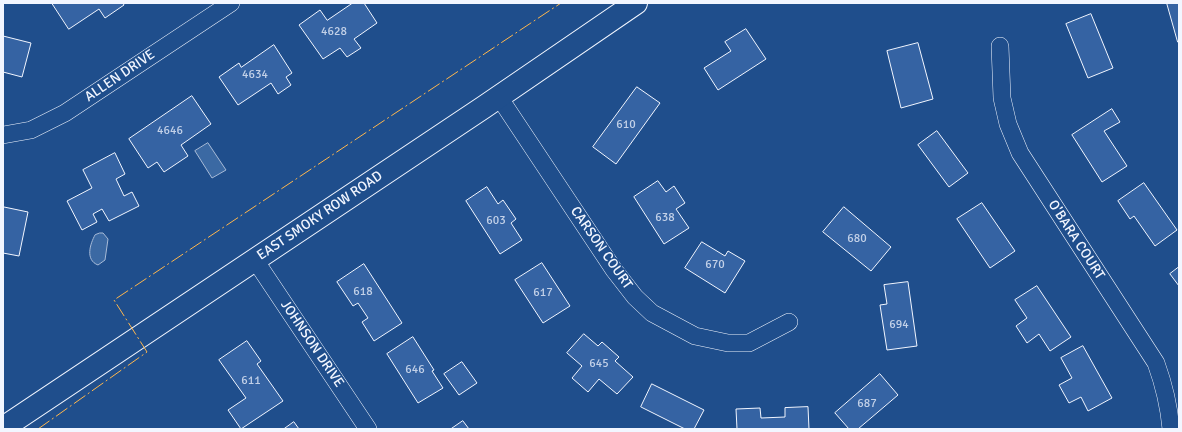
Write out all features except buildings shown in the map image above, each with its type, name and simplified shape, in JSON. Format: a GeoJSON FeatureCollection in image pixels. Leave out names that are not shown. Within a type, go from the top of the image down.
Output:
{"type":"FeatureCollection","features":[{"type":"Feature","properties":{"kind":"street","name":"ALLEN DRIVE"},"geometry":{"type":"LineString","coordinates":[[3,135],[31,130],[65,113],[231,3]]}},
{"type":"Feature","properties":{"kind":"street","name":"EAST SMOKY ROW ROAD"},"geometry":{"type":"LineString","coordinates":[[3,428],[499,97],[636,3]]}},
{"type":"Feature","properties":{"kind":"street","name":"O'BARA COURT"},"geometry":{"type":"LineString","coordinates":[[1000,46],[1002,98],[1008,124],[1020,152],[1156,363],[1165,388],[1170,410],[1171,429]]}},
{"type":"Feature","properties":{"kind":"street","name":"CARSON COURT"},"geometry":{"type":"LineString","coordinates":[[499,97],[614,270],[635,297],[652,313],[695,336],[728,343],[749,343],[789,322]]}},
{"type":"Feature","properties":{"kind":"street","name":"JOHNSON DRIVE"},"geometry":{"type":"LineString","coordinates":[[255,260],[368,429]]}},
{"type":"Feature","properties":{"kind":"water"},"geometry":{"type":"Polygon","coordinates":[[[208,143],[226,170],[212,178],[195,151],[208,143]]]}},
{"type":"Feature","properties":{"kind":"water"},"geometry":{"type":"Polygon","coordinates":[[[103,233],[108,239],[105,260],[98,265],[91,259],[90,247],[95,235],[103,233]]]}},
{"type":"Feature","properties":{"kind":"power"},"geometry":{"type":"LineString","coordinates":[[38,429],[147,352],[114,300],[561,3]]}}]}
